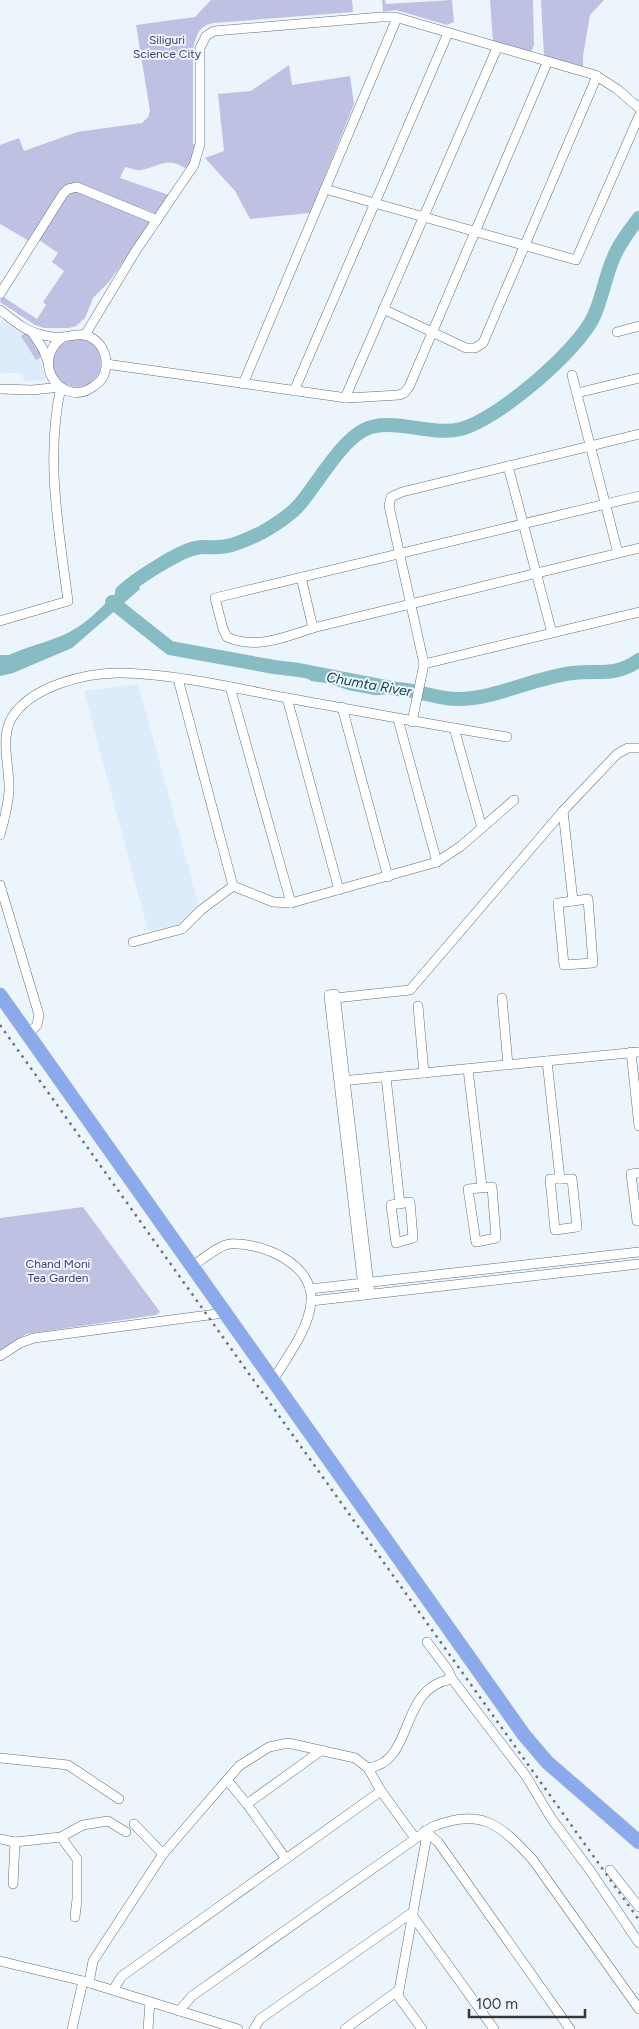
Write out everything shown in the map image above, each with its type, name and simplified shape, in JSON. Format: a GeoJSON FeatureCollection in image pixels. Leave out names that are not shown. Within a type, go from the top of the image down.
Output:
{"type":"FeatureCollection","features":[{"type":"Feature","properties":{"kind":"highway"},"geometry":{"type":"LineString","coordinates":[[0,995],[272,1382],[534,1747],[547,1762],[639,1842]]}},
{"type":"Feature","properties":{"kind":"street"},"geometry":{"type":"LineString","coordinates":[[85,335],[135,252],[194,165],[199,150],[199,56],[200,48],[209,34],[221,30],[381,16],[397,18],[597,76],[617,89],[639,108]]}},
{"type":"Feature","properties":{"kind":"street"},"geometry":{"type":"LineString","coordinates":[[243,384],[397,18]]}},
{"type":"Feature","properties":{"kind":"street"},"geometry":{"type":"LineString","coordinates":[[294,391],[448,33]]}},
{"type":"Feature","properties":{"kind":"street"},"geometry":{"type":"LineString","coordinates":[[345,398],[497,48]]}},
{"type":"Feature","properties":{"kind":"street"},"geometry":{"type":"LineString","coordinates":[[106,364],[345,398],[393,396],[407,391],[547,62]]}},
{"type":"Feature","properties":{"kind":"street"},"geometry":{"type":"LineString","coordinates":[[383,309],[466,348],[475,348],[483,343],[597,76]]}},
{"type":"Feature","properties":{"kind":"street"},"geometry":{"type":"LineString","coordinates":[[325,189],[576,260],[639,116]]}},
{"type":"Feature","properties":{"kind":"street"},"geometry":{"type":"LineString","coordinates":[[0,294],[68,189],[78,187],[157,220]]}},
{"type":"Feature","properties":{"kind":"street"},"geometry":{"type":"LineString","coordinates":[[0,310],[32,332],[43,349],[51,376],[61,387]]}},
{"type":"Feature","properties":{"kind":"street"},"geometry":{"type":"LineString","coordinates":[[617,332],[639,326]]}},
{"type":"Feature","properties":{"kind":"street"},"geometry":{"type":"LineString","coordinates":[[0,389],[32,390],[61,387],[77,392],[88,390],[101,380],[106,364],[102,348],[95,340],[85,335],[74,334],[63,337],[32,332]]}},
{"type":"Feature","properties":{"kind":"street"},"geometry":{"type":"LineString","coordinates":[[48,362],[52,347],[63,337]]}},
{"type":"Feature","properties":{"kind":"street"},"geometry":{"type":"LineString","coordinates":[[572,375],[618,553]]}},
{"type":"Feature","properties":{"kind":"street"},"geometry":{"type":"LineString","coordinates":[[577,393],[639,378]]}},
{"type":"Feature","properties":{"kind":"street"},"geometry":{"type":"LineString","coordinates":[[0,621],[68,601],[58,523],[54,467],[56,410],[61,387]]}},
{"type":"Feature","properties":{"kind":"street"},"geometry":{"type":"LineString","coordinates":[[412,722],[424,664],[401,553],[389,506],[393,495],[639,434]]}},
{"type":"Feature","properties":{"kind":"street"},"geometry":{"type":"LineString","coordinates":[[508,466],[552,633]]}},
{"type":"Feature","properties":{"kind":"street"},"geometry":{"type":"LineString","coordinates":[[639,496],[215,598],[224,634],[227,637],[241,642],[266,642],[313,628],[639,548]]}},
{"type":"Feature","properties":{"kind":"street"},"geometry":{"type":"LineString","coordinates":[[301,578],[313,628]]}},
{"type":"Feature","properties":{"kind":"street"},"geometry":{"type":"LineString","coordinates":[[424,664],[639,612]]}},
{"type":"Feature","properties":{"kind":"street"},"geometry":{"type":"LineString","coordinates":[[0,835],[9,790],[6,753],[7,734],[11,720],[23,706],[40,693],[60,683],[85,677],[123,673],[178,679],[342,707],[412,722],[507,737]]}},
{"type":"Feature","properties":{"kind":"street"},"geometry":{"type":"LineString","coordinates":[[178,679],[233,886]]}},
{"type":"Feature","properties":{"kind":"street"},"geometry":{"type":"LineString","coordinates":[[230,687],[291,903]]}},
{"type":"Feature","properties":{"kind":"street"},"geometry":{"type":"LineString","coordinates":[[287,698],[339,890]]}},
{"type":"Feature","properties":{"kind":"street"},"geometry":{"type":"LineString","coordinates":[[342,707],[388,877]]}},
{"type":"Feature","properties":{"kind":"street"},"geometry":{"type":"LineString","coordinates":[[398,719],[437,862]]}},
{"type":"Feature","properties":{"kind":"street"},"geometry":{"type":"LineString","coordinates":[[454,728],[482,828]]}},
{"type":"Feature","properties":{"kind":"street"},"geometry":{"type":"LineString","coordinates":[[367,1295],[342,1081],[329,995],[335,994],[335,998],[410,990],[563,811],[617,754],[628,748],[639,748]]}},
{"type":"Feature","properties":{"kind":"street"},"geometry":{"type":"LineString","coordinates":[[233,886],[273,902],[291,903],[388,877],[437,862],[461,846],[514,800]]}},
{"type":"Feature","properties":{"kind":"street"},"geometry":{"type":"LineString","coordinates":[[563,811],[573,902]]}},
{"type":"Feature","properties":{"kind":"street"},"geometry":{"type":"LineString","coordinates":[[0,884],[39,1015],[37,1025],[28,1035]]}},
{"type":"Feature","properties":{"kind":"street"},"geometry":{"type":"LineString","coordinates":[[133,942],[182,929],[201,910],[233,886]]}},
{"type":"Feature","properties":{"kind":"street"},"geometry":{"type":"LineString","coordinates":[[588,900],[593,963],[564,965],[558,903],[573,902],[588,900]]}},
{"type":"Feature","properties":{"kind":"street"},"geometry":{"type":"LineString","coordinates":[[502,998],[508,1065]]}},
{"type":"Feature","properties":{"kind":"street"},"geometry":{"type":"LineString","coordinates":[[418,1006],[424,1073]]}},
{"type":"Feature","properties":{"kind":"street"},"geometry":{"type":"LineString","coordinates":[[342,1081],[635,1052],[639,1126]]}},
{"type":"Feature","properties":{"kind":"street"},"geometry":{"type":"LineString","coordinates":[[547,1061],[560,1180]]}},
{"type":"Feature","properties":{"kind":"street"},"geometry":{"type":"LineString","coordinates":[[468,1069],[482,1187]]}},
{"type":"Feature","properties":{"kind":"street"},"geometry":{"type":"LineString","coordinates":[[386,1077],[400,1204]]}},
{"type":"Feature","properties":{"kind":"street"},"geometry":{"type":"LineString","coordinates":[[639,1173],[631,1174],[637,1221],[639,1220]]}},
{"type":"Feature","properties":{"kind":"street"},"geometry":{"type":"LineString","coordinates":[[550,1179],[560,1180],[572,1179],[577,1227],[555,1230],[550,1179]]}},
{"type":"Feature","properties":{"kind":"street"},"geometry":{"type":"LineString","coordinates":[[482,1187],[492,1187],[496,1238],[476,1242],[468,1189],[482,1187]]}},
{"type":"Feature","properties":{"kind":"street"},"geometry":{"type":"LineString","coordinates":[[410,1202],[412,1238],[396,1243],[391,1204],[400,1204],[410,1202]]}},
{"type":"Feature","properties":{"kind":"street"},"geometry":{"type":"LineString","coordinates":[[191,1266],[228,1244],[264,1248],[275,1252],[295,1266],[310,1289],[309,1314],[272,1382]]}},
{"type":"Feature","properties":{"kind":"street"},"geometry":{"type":"LineString","coordinates":[[310,1289],[639,1252]]}},
{"type":"Feature","properties":{"kind":"street"},"geometry":{"type":"LineString","coordinates":[[311,1301],[639,1264]]}},
{"type":"Feature","properties":{"kind":"street"},"geometry":{"type":"LineString","coordinates":[[0,1356],[20,1343],[34,1338],[224,1313]]}},
{"type":"Feature","properties":{"kind":"street"},"geometry":{"type":"LineString","coordinates":[[427,1642],[448,1670],[452,1679],[526,1776],[551,1818],[639,1942]]}},
{"type":"Feature","properties":{"kind":"street"},"geometry":{"type":"LineString","coordinates":[[368,1768],[385,1762],[398,1749],[410,1715],[426,1691],[438,1682],[452,1679]]}},
{"type":"Feature","properties":{"kind":"street"},"geometry":{"type":"LineString","coordinates":[[72,2029],[92,1961],[163,1854],[239,1766],[269,1747],[288,1743],[355,1758],[368,1768],[381,1791],[415,1838]]}},
{"type":"Feature","properties":{"kind":"street"},"geometry":{"type":"LineString","coordinates":[[247,1804],[322,1750]]}},
{"type":"Feature","properties":{"kind":"street"},"geometry":{"type":"LineString","coordinates":[[0,1758],[68,1765],[119,1799]]}},
{"type":"Feature","properties":{"kind":"street"},"geometry":{"type":"LineString","coordinates":[[227,1780],[247,1804],[286,1859]]}},
{"type":"Feature","properties":{"kind":"street"},"geometry":{"type":"LineString","coordinates":[[113,1990],[122,1976],[381,1791]]}},
{"type":"Feature","properties":{"kind":"street"},"geometry":{"type":"LineString","coordinates":[[179,2011],[192,1996],[425,1831],[451,1819],[474,1818],[492,1824],[514,1839],[533,1860],[639,2009]]}},
{"type":"Feature","properties":{"kind":"street"},"geometry":{"type":"LineString","coordinates":[[0,1839],[15,1842],[61,1837],[83,1825],[108,1821],[126,1832]]}},
{"type":"Feature","properties":{"kind":"street"},"geometry":{"type":"LineString","coordinates":[[134,1824],[163,1854]]}},
{"type":"Feature","properties":{"kind":"street"},"geometry":{"type":"LineString","coordinates":[[422,2029],[398,1996],[426,1840],[425,1831]]}},
{"type":"Feature","properties":{"kind":"street"},"geometry":{"type":"LineString","coordinates":[[425,1831],[438,1842],[570,2029]]}},
{"type":"Feature","properties":{"kind":"street"},"geometry":{"type":"LineString","coordinates":[[61,1837],[77,1859],[75,1917]]}},
{"type":"Feature","properties":{"kind":"street"},"geometry":{"type":"LineString","coordinates":[[13,1884],[15,1842]]}},
{"type":"Feature","properties":{"kind":"street"},"geometry":{"type":"LineString","coordinates":[[610,1870],[639,1907]]}},
{"type":"Feature","properties":{"kind":"street"},"geometry":{"type":"LineString","coordinates":[[254,2029],[260,2019],[412,1913]]}},
{"type":"Feature","properties":{"kind":"street"},"geometry":{"type":"LineString","coordinates":[[412,1913],[494,2029]]}},
{"type":"Feature","properties":{"kind":"street"},"geometry":{"type":"LineString","coordinates":[[0,1961],[86,1982],[238,2029]]}},
{"type":"Feature","properties":{"kind":"street"},"geometry":{"type":"LineString","coordinates":[[345,2029],[399,1990]]}},
{"type":"Feature","properties":{"kind":"street"},"geometry":{"type":"LineString","coordinates":[[148,2029],[150,2002]]}},
{"type":"Feature","properties":{"kind":"shaded area"},"geometry":{"type":"Polygon","coordinates":[[[2,320],[25,334],[39,355],[46,380],[25,381],[20,373],[0,372],[0,324],[2,320]]]}},
{"type":"Feature","properties":{"kind":"shaded area"},"geometry":{"type":"Polygon","coordinates":[[[134,577],[140,589],[72,648],[13,673],[0,676],[0,655],[9,655],[70,632],[93,615],[134,577]]]}},
{"type":"Feature","properties":{"kind":"shaded area"},"geometry":{"type":"Polygon","coordinates":[[[138,684],[199,906],[178,926],[148,931],[84,691],[138,684]]]}},
{"type":"Feature","properties":{"kind":"green space","name":"Siliguri Science City"},"geometry":{"type":"Polygon","coordinates":[[[211,0],[352,0],[353,12],[214,23],[201,29],[196,37],[193,52],[193,144],[196,145],[194,155],[187,169],[173,163],[164,163],[139,170],[125,167],[120,178],[169,195],[156,214],[74,183],[68,185],[29,241],[0,224],[0,145],[19,138],[24,151],[77,132],[142,123],[148,117],[150,111],[136,25],[195,17],[211,0]]]}},
{"type":"Feature","properties":{"kind":"green space"},"geometry":{"type":"Polygon","coordinates":[[[382,0],[385,0],[386,4],[452,0],[454,22],[447,25],[396,10],[383,12],[382,0]]]}},
{"type":"Feature","properties":{"kind":"green space"},"geometry":{"type":"Polygon","coordinates":[[[490,0],[533,0],[534,45],[531,52],[493,43],[490,0]]]}},
{"type":"Feature","properties":{"kind":"green space"},"geometry":{"type":"Polygon","coordinates":[[[541,0],[604,0],[590,15],[583,66],[544,55],[541,0]]]}},
{"type":"Feature","properties":{"kind":"green space"},"geometry":{"type":"Polygon","coordinates":[[[289,65],[292,85],[350,76],[354,104],[310,213],[250,219],[235,191],[205,158],[224,151],[218,94],[251,91],[289,65]]]}},
{"type":"Feature","properties":{"kind":"green space"},"geometry":{"type":"Polygon","coordinates":[[[76,191],[148,219],[149,225],[109,282],[93,298],[85,318],[76,326],[69,328],[44,328],[35,325],[0,302],[2,296],[37,319],[46,305],[43,302],[64,271],[52,262],[58,253],[39,240],[68,193],[76,191]]]}},
{"type":"Feature","properties":{"kind":"green space"},"geometry":{"type":"Polygon","coordinates":[[[27,332],[42,356],[36,360],[21,336],[27,332]]]}},
{"type":"Feature","properties":{"kind":"green space"},"geometry":{"type":"Polygon","coordinates":[[[72,339],[82,339],[94,346],[101,358],[101,368],[94,380],[82,387],[72,387],[64,383],[57,376],[53,368],[53,358],[57,350],[64,343],[72,339]]]}},
{"type":"Feature","properties":{"kind":"green space","name":"Chand Moni Tea Garden"},"geometry":{"type":"Polygon","coordinates":[[[83,1207],[160,1312],[156,1315],[26,1334],[0,1350],[0,1218],[83,1207]]]}},
{"type":"Feature","properties":{"kind":"waterway"},"geometry":{"type":"LineString","coordinates":[[122,592],[146,574],[179,554],[199,547],[223,547],[234,544],[261,533],[277,523],[296,508],[338,453],[347,443],[364,430],[386,425],[437,431],[461,429],[477,423],[515,398],[555,364],[585,330],[597,309],[615,253],[639,218]]}},
{"type":"Feature","properties":{"kind":"waterway","name":"Chumta River"},"geometry":{"type":"LineString","coordinates":[[112,602],[170,648],[450,699],[487,696],[559,675],[614,671],[639,660]]}},
{"type":"Feature","properties":{"kind":"waterway"},"geometry":{"type":"LineString","coordinates":[[303,671],[312,680],[329,682],[349,689],[376,694],[397,689]]}},
{"type":"Feature","properties":{"kind":"railway"},"geometry":{"type":"LineString","coordinates":[[0,1025],[639,1920]]}}]}
